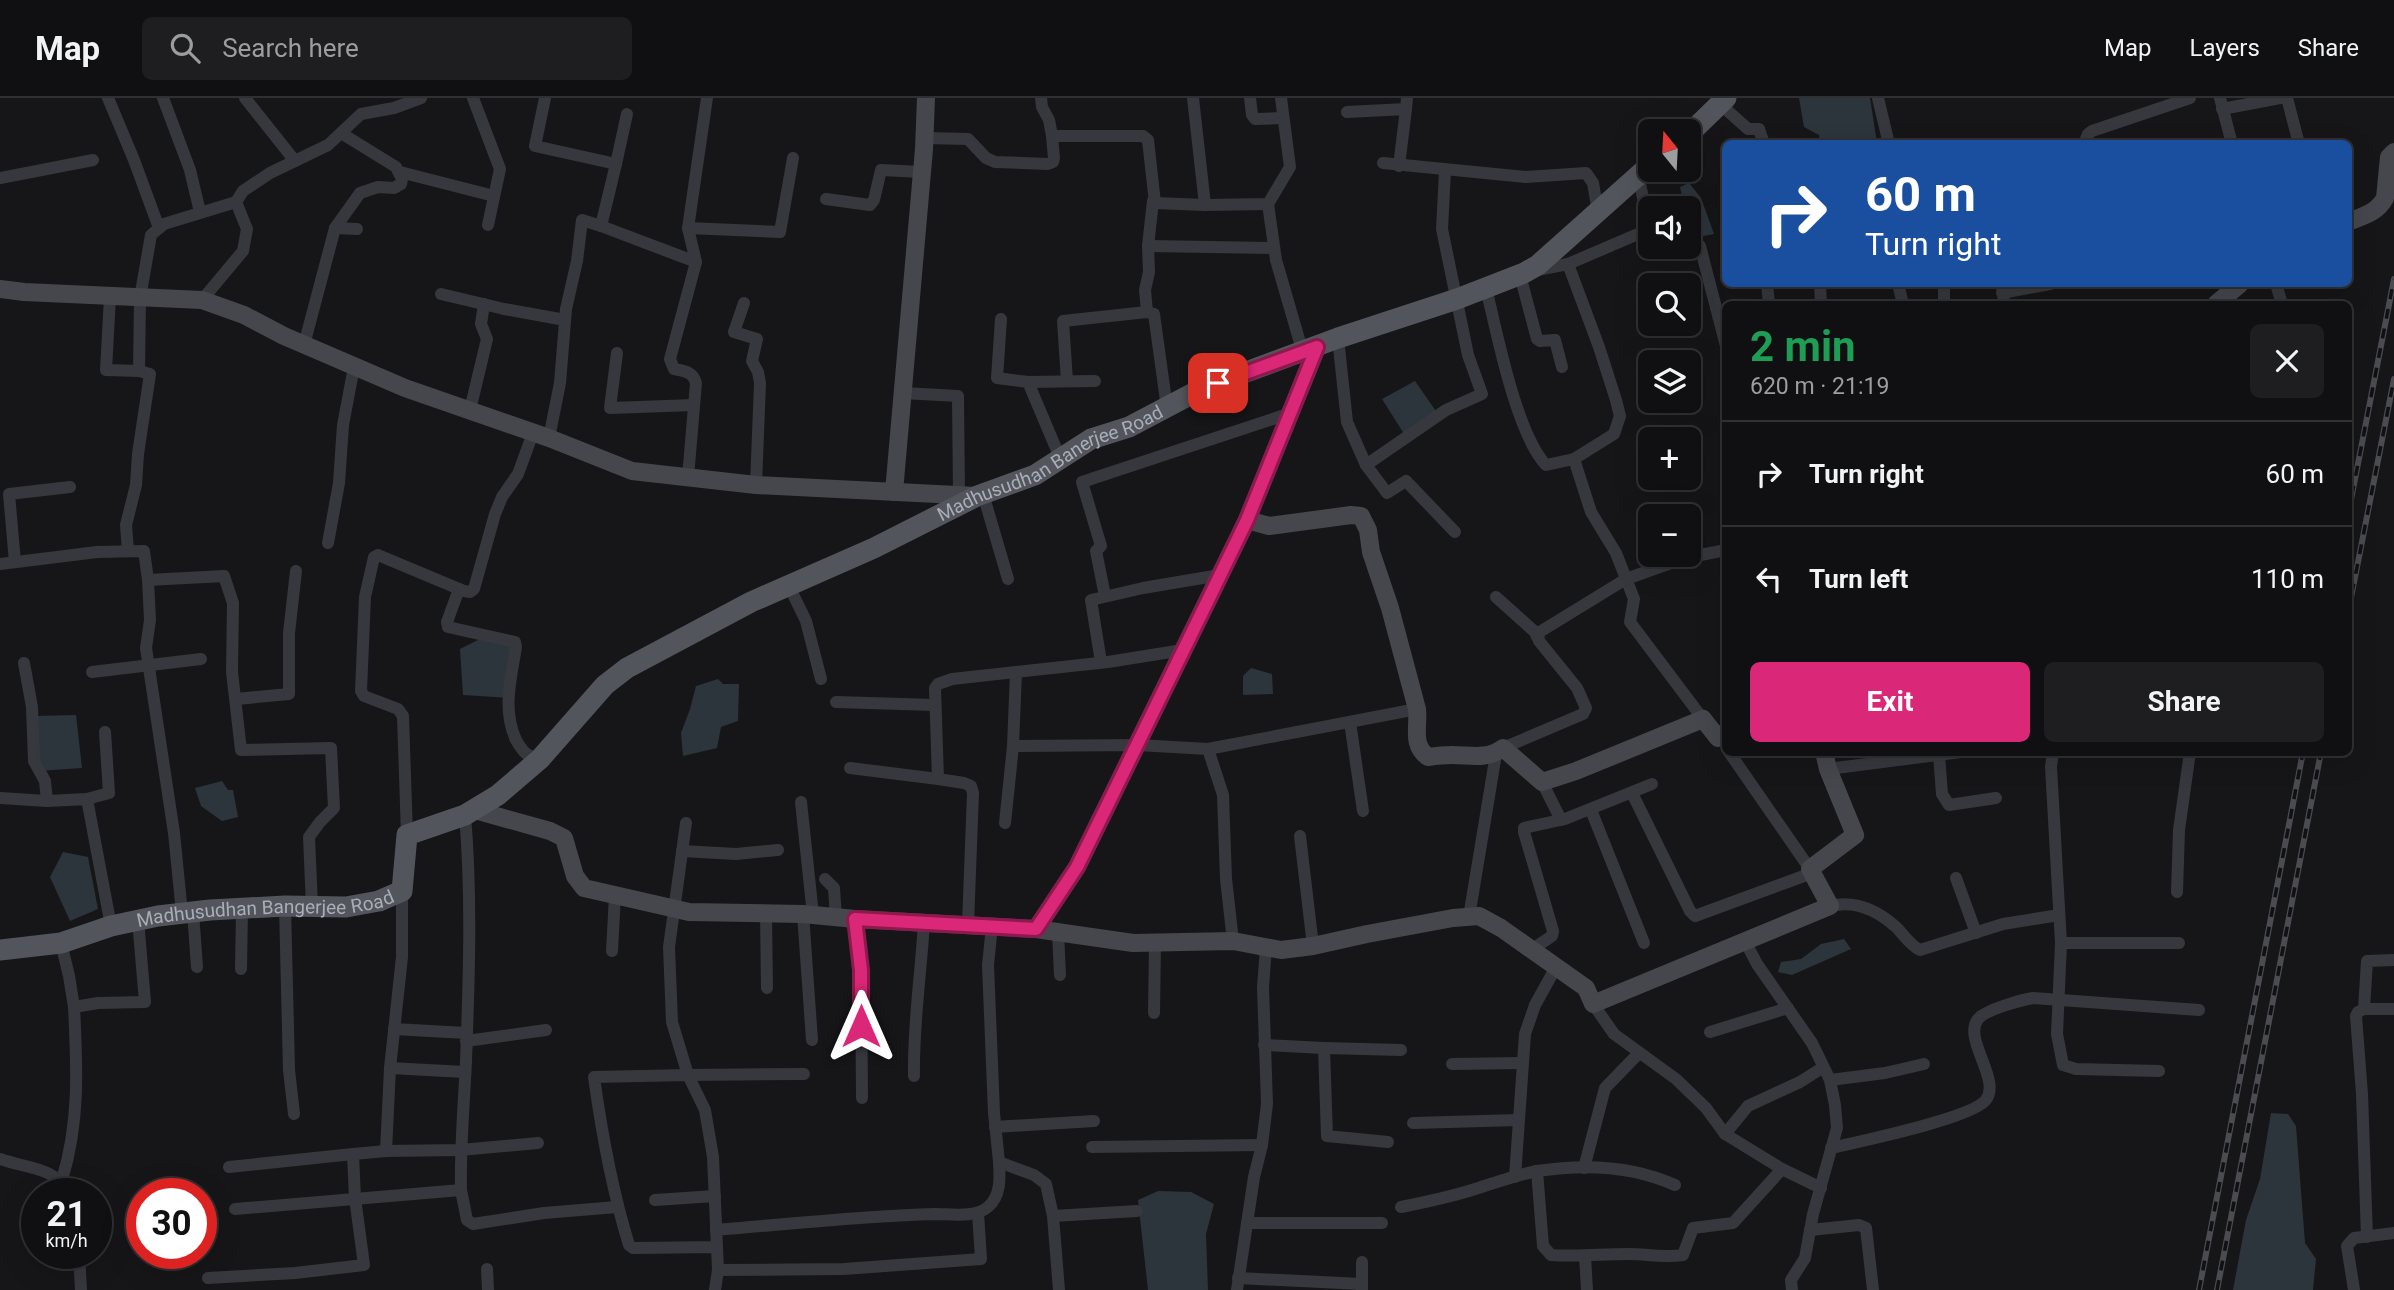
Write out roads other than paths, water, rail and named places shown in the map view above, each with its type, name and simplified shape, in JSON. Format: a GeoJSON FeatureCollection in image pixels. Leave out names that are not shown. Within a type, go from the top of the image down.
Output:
{"type":"FeatureCollection","features":[{"type":"Feature","properties":{"kind":"main road"},"geometry":{"type":"LineString","coordinates":[[1701,122],[1723,101]]}},
{"type":"Feature","properties":{"kind":"main road","name":"Madhusudhan Banerjee Road"},"geometry":{"type":"LineString","coordinates":[[470,812],[508,787],[540,759],[605,685],[627,668],[751,602],[873,548],[973,495],[1023,480],[1091,439],[1129,426],[1203,388],[1522,274],[1538,265],[1638,175]]}},
{"type":"Feature","properties":{"kind":"main road"},"geometry":{"type":"LineString","coordinates":[[407,835],[470,812]]}},
{"type":"Feature","properties":{"kind":"main road","name":"Madhusudhan Bangerjee Road"},"geometry":{"type":"LineString","coordinates":[[0,950],[61,943],[111,926],[188,913],[285,906],[360,905],[402,891],[407,835]]}},
{"type":"Feature","properties":{"kind":"street"},"geometry":{"type":"LineString","coordinates":[[108,98],[159,228]]}},
{"type":"Feature","properties":{"kind":"street"},"geometry":{"type":"LineString","coordinates":[[163,98],[190,170],[200,212]]}},
{"type":"Feature","properties":{"kind":"street"},"geometry":{"type":"LineString","coordinates":[[139,371],[140,298],[151,235],[164,224],[236,202],[243,191],[270,173],[328,145],[362,114],[394,108],[421,98]]}},
{"type":"Feature","properties":{"kind":"street"},"geometry":{"type":"LineString","coordinates":[[473,98],[500,169],[488,225]]}},
{"type":"Feature","properties":{"kind":"street"},"geometry":{"type":"LineString","coordinates":[[545,98],[535,146],[616,164]]}},
{"type":"Feature","properties":{"kind":"street"},"geometry":{"type":"LineString","coordinates":[[688,477],[696,383],[688,372],[674,369],[670,359],[696,262],[688,228],[707,98]]}},
{"type":"Feature","properties":{"kind":"street"},"geometry":{"type":"LineString","coordinates":[[894,492],[926,98]]}},
{"type":"Feature","properties":{"kind":"street"},"geometry":{"type":"LineString","coordinates":[[924,138],[968,139],[986,158],[995,162],[1048,164],[1054,158],[1052,136],[1041,98]]}},
{"type":"Feature","properties":{"kind":"street"},"geometry":{"type":"LineString","coordinates":[[1193,98],[1205,205]]}},
{"type":"Feature","properties":{"kind":"street"},"geometry":{"type":"LineString","coordinates":[[1250,98],[1255,119],[1283,118]]}},
{"type":"Feature","properties":{"kind":"street"},"geometry":{"type":"LineString","coordinates":[[1036,929],[1077,867],[1138,745],[1247,520],[1292,413],[1310,350],[1276,260],[1268,204],[1290,167],[1281,98]]}},
{"type":"Feature","properties":{"kind":"street"},"geometry":{"type":"LineString","coordinates":[[1878,98],[1888,140]]}},
{"type":"Feature","properties":{"kind":"street"},"geometry":{"type":"LineString","coordinates":[[2086,140],[2092,131],[2190,98]]}},
{"type":"Feature","properties":{"kind":"street"},"geometry":{"type":"LineString","coordinates":[[2231,140],[2221,104],[2280,98]]}},
{"type":"Feature","properties":{"kind":"street"},"geometry":{"type":"LineString","coordinates":[[2287,98],[2298,140]]}},
{"type":"Feature","properties":{"kind":"street"},"geometry":{"type":"LineString","coordinates":[[253,100],[295,161]]}},
{"type":"Feature","properties":{"kind":"street"},"geometry":{"type":"LineString","coordinates":[[1723,101],[1748,129],[1759,130],[1763,140]]}},
{"type":"Feature","properties":{"kind":"street"},"geometry":{"type":"LineString","coordinates":[[1346,112],[1407,103],[1399,166]]}},
{"type":"Feature","properties":{"kind":"street"},"geometry":{"type":"LineString","coordinates":[[601,226],[627,114]]}},
{"type":"Feature","properties":{"kind":"street"},"geometry":{"type":"LineString","coordinates":[[304,345],[335,228],[360,193],[378,187],[394,188],[401,184],[397,167],[341,133]]}},
{"type":"Feature","properties":{"kind":"street"},"geometry":{"type":"LineString","coordinates":[[1052,136],[1145,136],[1148,140],[1153,201],[1148,246],[1149,272],[1145,290],[1147,312]]}},
{"type":"Feature","properties":{"kind":"street"},"geometry":{"type":"LineString","coordinates":[[2352,220],[2378,209],[2382,204],[2389,157],[2394,152]]}},
{"type":"Feature","properties":{"kind":"street"},"geometry":{"type":"LineString","coordinates":[[688,228],[780,232],[793,158]]}},
{"type":"Feature","properties":{"kind":"street"},"geometry":{"type":"LineString","coordinates":[[0,178],[93,160]]}},
{"type":"Feature","properties":{"kind":"street"},"geometry":{"type":"LineString","coordinates":[[1383,163],[1526,177],[1586,173],[1593,183],[1598,212]]}},
{"type":"Feature","properties":{"kind":"street"},"geometry":{"type":"LineString","coordinates":[[826,200],[870,205],[874,200],[881,170],[922,172]]}},
{"type":"Feature","properties":{"kind":"street"},"geometry":{"type":"LineString","coordinates":[[1366,465],[1446,410],[1482,394],[1468,355],[1442,229],[1445,171]]}},
{"type":"Feature","properties":{"kind":"street"},"geometry":{"type":"LineString","coordinates":[[400,172],[495,196]]}},
{"type":"Feature","properties":{"kind":"street"},"geometry":{"type":"LineString","coordinates":[[1153,201],[1158,205],[1268,204]]}},
{"type":"Feature","properties":{"kind":"street"},"geometry":{"type":"LineString","coordinates":[[202,300],[243,251],[247,229],[236,202]]}},
{"type":"Feature","properties":{"kind":"street"},"geometry":{"type":"LineString","coordinates":[[407,835],[403,716],[398,709],[364,696],[361,691],[365,597],[374,557],[378,555],[459,589],[470,592],[474,589],[502,497],[541,435],[560,383],[565,320],[582,220],[696,262]]}},
{"type":"Feature","properties":{"kind":"street"},"geometry":{"type":"LineString","coordinates":[[335,228],[357,229]]}},
{"type":"Feature","properties":{"kind":"street"},"geometry":{"type":"LineString","coordinates":[[1562,366],[1555,340],[1537,339],[1522,274],[1568,264],[1638,234]]}},
{"type":"Feature","properties":{"kind":"street"},"geometry":{"type":"LineString","coordinates":[[1148,246],[1274,248]]}},
{"type":"Feature","properties":{"kind":"street"},"geometry":{"type":"LineString","coordinates":[[1701,250],[1722,331]]}},
{"type":"Feature","properties":{"kind":"street"},"geometry":{"type":"LineString","coordinates":[[1486,288],[1511,387],[1535,451],[1546,465],[1574,460],[1615,433],[1620,416],[1599,347],[1568,264]]}},
{"type":"Feature","properties":{"kind":"street"},"geometry":{"type":"LineString","coordinates":[[2002,294],[2036,287]]}},
{"type":"Feature","properties":{"kind":"street"},"geometry":{"type":"LineString","coordinates":[[0,289],[202,300],[244,315],[304,345],[405,388],[541,435],[632,471],[756,485],[973,495]]}},
{"type":"Feature","properties":{"kind":"street"},"geometry":{"type":"LineString","coordinates":[[441,294],[565,320]]}},
{"type":"Feature","properties":{"kind":"street"},"geometry":{"type":"LineString","coordinates":[[110,297],[106,370],[150,374],[136,485],[126,526],[128,551]]}},
{"type":"Feature","properties":{"kind":"street"},"geometry":{"type":"LineString","coordinates":[[744,303],[734,332],[757,339],[751,361],[758,372],[760,383],[756,485]]}},
{"type":"Feature","properties":{"kind":"street"},"geometry":{"type":"LineString","coordinates":[[470,410],[487,339],[481,324],[484,304]]}},
{"type":"Feature","properties":{"kind":"street"},"geometry":{"type":"LineString","coordinates":[[1067,382],[1063,321],[1147,312],[1154,314],[1167,408]]}},
{"type":"Feature","properties":{"kind":"street"},"geometry":{"type":"LineString","coordinates":[[1001,319],[997,378],[1028,382],[1095,381]]}},
{"type":"Feature","properties":{"kind":"street"},"geometry":{"type":"LineString","coordinates":[[1338,338],[1347,422],[1366,465],[1387,493],[1406,481],[1455,532]]}},
{"type":"Feature","properties":{"kind":"street"},"geometry":{"type":"LineString","coordinates":[[617,353],[610,408],[694,405]]}},
{"type":"Feature","properties":{"kind":"street"},"geometry":{"type":"LineString","coordinates":[[328,543],[339,483],[343,425],[354,367]]}},
{"type":"Feature","properties":{"kind":"street"},"geometry":{"type":"LineString","coordinates":[[1028,382],[1060,460]]}},
{"type":"Feature","properties":{"kind":"street"},"geometry":{"type":"LineString","coordinates":[[903,393],[958,396],[973,495],[1008,579]]}},
{"type":"Feature","properties":{"kind":"street"},"geometry":{"type":"LineString","coordinates":[[1105,596],[1096,551],[1101,546],[1082,482],[1292,413]]}},
{"type":"Feature","properties":{"kind":"street"},"geometry":{"type":"LineString","coordinates":[[1574,460],[1591,512],[1616,553],[1634,598],[1630,622],[1722,741]]}},
{"type":"Feature","properties":{"kind":"street"},"geometry":{"type":"LineString","coordinates":[[15,562],[9,494],[70,487]]}},
{"type":"Feature","properties":{"kind":"street"},"geometry":{"type":"LineString","coordinates":[[1247,520],[1269,526],[1351,514],[1361,516],[1368,530],[1371,552],[1390,608],[1417,709],[1416,743],[1427,757],[1482,757],[1583,714],[1586,708],[1577,688],[1535,632],[1496,597]]}},
{"type":"Feature","properties":{"kind":"street"},"geometry":{"type":"LineString","coordinates":[[0,564],[144,551],[150,620],[145,648],[197,967]]}},
{"type":"Feature","properties":{"kind":"street"},"geometry":{"type":"LineString","coordinates":[[1537,637],[1544,629],[1626,579],[1685,558],[1722,551]]}},
{"type":"Feature","properties":{"kind":"street"},"geometry":{"type":"LineString","coordinates":[[236,699],[289,694],[289,633],[296,572]]}},
{"type":"Feature","properties":{"kind":"street"},"geometry":{"type":"LineString","coordinates":[[1101,662],[1091,600],[1220,575]]}},
{"type":"Feature","properties":{"kind":"street"},"geometry":{"type":"LineString","coordinates":[[148,580],[224,576],[233,603],[231,649],[241,750],[331,748],[334,808],[309,837],[312,906]]}},
{"type":"Feature","properties":{"kind":"street"},"geometry":{"type":"LineString","coordinates":[[789,586],[806,621],[821,679]]}},
{"type":"Feature","properties":{"kind":"street"},"geometry":{"type":"LineString","coordinates":[[459,589],[447,622],[448,627],[514,642],[516,647],[507,702],[508,715],[511,728],[526,757],[540,759]]}},
{"type":"Feature","properties":{"kind":"street"},"geometry":{"type":"LineString","coordinates":[[938,779],[935,688],[946,681],[1183,650]]}},
{"type":"Feature","properties":{"kind":"street"},"geometry":{"type":"LineString","coordinates":[[92,672],[201,659]]}},
{"type":"Feature","properties":{"kind":"street"},"geometry":{"type":"LineString","coordinates":[[24,663],[32,707],[34,761],[45,781],[47,801]]}},
{"type":"Feature","properties":{"kind":"street"},"geometry":{"type":"LineString","coordinates":[[1005,823],[1013,746],[1016,672]]}},
{"type":"Feature","properties":{"kind":"street"},"geometry":{"type":"LineString","coordinates":[[836,702],[934,705]]}},
{"type":"Feature","properties":{"kind":"street"},"geometry":{"type":"LineString","coordinates":[[1013,746],[1138,745],[1208,749],[1417,709]]}},
{"type":"Feature","properties":{"kind":"street"},"geometry":{"type":"LineString","coordinates":[[1542,782],[1577,771],[1703,719]]}},
{"type":"Feature","properties":{"kind":"street"},"geometry":{"type":"LineString","coordinates":[[1350,722],[1363,811]]}},
{"type":"Feature","properties":{"kind":"street"},"geometry":{"type":"LineString","coordinates":[[0,798],[47,801],[87,799],[109,793],[105,733]]}},
{"type":"Feature","properties":{"kind":"street"},"geometry":{"type":"LineString","coordinates":[[1208,749],[1223,795],[1226,879],[1233,941]]}},
{"type":"Feature","properties":{"kind":"street"},"geometry":{"type":"LineString","coordinates":[[1499,751],[1542,782],[1561,820]]}},
{"type":"Feature","properties":{"kind":"street"},"geometry":{"type":"LineString","coordinates":[[1469,917],[1499,751]]}},
{"type":"Feature","properties":{"kind":"street"},"geometry":{"type":"LineString","coordinates":[[1733,756],[1811,871],[1830,906]]}},
{"type":"Feature","properties":{"kind":"street"},"geometry":{"type":"LineString","coordinates":[[1632,793],[1690,911],[1695,916],[1811,871],[1855,835],[1826,761],[1920,756]]}},
{"type":"Feature","properties":{"kind":"street"},"geometry":{"type":"LineString","coordinates":[[1939,756],[1942,794],[1949,805],[1996,798]]}},
{"type":"Feature","properties":{"kind":"street"},"geometry":{"type":"LineString","coordinates":[[2052,756],[2061,943],[2057,1034],[2063,1065],[2076,1069],[2159,1071]]}},
{"type":"Feature","properties":{"kind":"street"},"geometry":{"type":"LineString","coordinates":[[2176,892],[2179,830],[2189,756]]}},
{"type":"Feature","properties":{"kind":"street"},"geometry":{"type":"LineString","coordinates":[[850,768],[971,786],[973,793],[968,924]]}},
{"type":"Feature","properties":{"kind":"street"},"geometry":{"type":"LineString","coordinates":[[1531,950],[1552,936],[1553,931],[1523,830],[1591,810],[1652,784]]}},
{"type":"Feature","properties":{"kind":"street"},"geometry":{"type":"LineString","coordinates":[[87,799],[111,926]]}},
{"type":"Feature","properties":{"kind":"street"},"geometry":{"type":"LineString","coordinates":[[801,802],[812,1040]]}},
{"type":"Feature","properties":{"kind":"street"},"geometry":{"type":"LineString","coordinates":[[1591,810],[1644,943]]}},
{"type":"Feature","properties":{"kind":"street"},"geometry":{"type":"LineString","coordinates":[[617,1207],[544,1213],[473,1224],[467,1220],[461,1190],[460,1150],[465,1072],[470,812],[550,831],[564,838],[575,876],[584,888],[673,909],[722,914],[808,915],[1036,929],[1133,943],[1233,941],[1281,950],[1479,916],[1586,988],[1593,1004],[1614,1034],[1686,1089],[1706,1108],[1725,1134],[1782,1169],[1821,1188]]}},
{"type":"Feature","properties":{"kind":"street"},"geometry":{"type":"LineString","coordinates":[[687,823],[669,947],[669,999],[672,1022],[688,1075],[705,1110],[713,1157],[718,1270],[715,1290]]}},
{"type":"Feature","properties":{"kind":"street"},"geometry":{"type":"LineString","coordinates":[[1300,836],[1313,946]]}},
{"type":"Feature","properties":{"kind":"street"},"geometry":{"type":"LineString","coordinates":[[682,851],[736,854],[778,850]]}},
{"type":"Feature","properties":{"kind":"street"},"geometry":{"type":"LineString","coordinates":[[1956,878],[1976,933]]}},
{"type":"Feature","properties":{"kind":"street"},"geometry":{"type":"LineString","coordinates":[[825,879],[834,888],[836,918]]}},
{"type":"Feature","properties":{"kind":"street"},"geometry":{"type":"LineString","coordinates":[[386,1151],[390,1068],[402,957],[402,891]]}},
{"type":"Feature","properties":{"kind":"street"},"geometry":{"type":"LineString","coordinates":[[612,951],[615,895]]}},
{"type":"Feature","properties":{"kind":"street"},"geometry":{"type":"LineString","coordinates":[[1593,1004],[1843,903],[1873,911],[1896,927],[1920,950],[2003,924],[2059,915]]}},
{"type":"Feature","properties":{"kind":"street"},"geometry":{"type":"LineString","coordinates":[[285,906],[289,1070],[294,1114]]}},
{"type":"Feature","properties":{"kind":"street"},"geometry":{"type":"LineString","coordinates":[[241,970],[242,910]]}},
{"type":"Feature","properties":{"kind":"street"},"geometry":{"type":"LineString","coordinates":[[766,914],[767,988]]}},
{"type":"Feature","properties":{"kind":"street"},"geometry":{"type":"LineString","coordinates":[[855,919],[861,970],[862,1098]]}},
{"type":"Feature","properties":{"kind":"street"},"geometry":{"type":"LineString","coordinates":[[74,1007],[98,1003],[145,1002],[138,920]]}},
{"type":"Feature","properties":{"kind":"street"},"geometry":{"type":"LineString","coordinates":[[914,1076],[913,1034],[925,922]]}},
{"type":"Feature","properties":{"kind":"street"},"geometry":{"type":"LineString","coordinates":[[716,1230],[909,1215],[978,1213],[989,1206],[999,1188],[988,965],[992,926]]}},
{"type":"Feature","properties":{"kind":"street"},"geometry":{"type":"LineString","coordinates":[[1058,932],[1060,975]]}},
{"type":"Feature","properties":{"kind":"street"},"geometry":{"type":"LineString","coordinates":[[1745,941],[1756,964],[1812,1043],[1830,1080],[1837,1128],[1805,1258],[1791,1280],[1792,1290]]}},
{"type":"Feature","properties":{"kind":"street"},"geometry":{"type":"LineString","coordinates":[[61,943],[74,1007],[78,1100],[69,1157],[63,1178]]}},
{"type":"Feature","properties":{"kind":"street"},"geometry":{"type":"LineString","coordinates":[[1154,1013],[1155,943]]}},
{"type":"Feature","properties":{"kind":"street"},"geometry":{"type":"LineString","coordinates":[[2061,943],[2179,943]]}},
{"type":"Feature","properties":{"kind":"street"},"geometry":{"type":"LineString","coordinates":[[1266,947],[1263,987],[1267,1104],[1238,1284],[1362,1287],[1362,1262]]}},
{"type":"Feature","properties":{"kind":"street"},"geometry":{"type":"LineString","coordinates":[[2364,1009],[2367,961],[2394,960]]}},
{"type":"Feature","properties":{"kind":"street"},"geometry":{"type":"LineString","coordinates":[[1515,1177],[1525,1034],[1530,1017],[1556,967]]}},
{"type":"Feature","properties":{"kind":"street"},"geometry":{"type":"LineString","coordinates":[[1831,1148],[1956,1115],[1984,1102],[1990,1092],[1990,1082],[1974,1027],[1982,1015],[2021,1000],[2033,998],[2199,1010]]}},
{"type":"Feature","properties":{"kind":"street"},"geometry":{"type":"LineString","coordinates":[[1710,1032],[1788,1008]]}},
{"type":"Feature","properties":{"kind":"street"},"geometry":{"type":"LineString","coordinates":[[2367,1237],[2362,1094],[2356,1016],[2364,1009],[2394,1009]]}},
{"type":"Feature","properties":{"kind":"street"},"geometry":{"type":"LineString","coordinates":[[394,1029],[466,1037],[546,1030]]}},
{"type":"Feature","properties":{"kind":"street"},"geometry":{"type":"LineString","coordinates":[[1264,1045],[1402,1050]]}},
{"type":"Feature","properties":{"kind":"street"},"geometry":{"type":"LineString","coordinates":[[1324,1048],[1326,1136],[1388,1142]]}},
{"type":"Feature","properties":{"kind":"street"},"geometry":{"type":"LineString","coordinates":[[1584,1168],[1605,1088],[1639,1053]]}},
{"type":"Feature","properties":{"kind":"street"},"geometry":{"type":"LineString","coordinates":[[1452,1064],[1522,1063]]}},
{"type":"Feature","properties":{"kind":"street"},"geometry":{"type":"LineString","coordinates":[[1830,1080],[1885,1073],[1924,1064]]}},
{"type":"Feature","properties":{"kind":"street"},"geometry":{"type":"LineString","coordinates":[[390,1068],[465,1072]]}},
{"type":"Feature","properties":{"kind":"street"},"geometry":{"type":"LineString","coordinates":[[1725,1134],[1748,1106],[1800,1082],[1822,1068]]}},
{"type":"Feature","properties":{"kind":"street"},"geometry":{"type":"LineString","coordinates":[[716,1247],[631,1247],[617,1207],[604,1149],[594,1077],[804,1074]]}},
{"type":"Feature","properties":{"kind":"street"},"geometry":{"type":"LineString","coordinates":[[1413,1123],[1518,1120]]}},
{"type":"Feature","properties":{"kind":"street"},"geometry":{"type":"LineString","coordinates":[[995,1127],[1094,1121]]}},
{"type":"Feature","properties":{"kind":"street"},"geometry":{"type":"LineString","coordinates":[[229,1167],[386,1151],[460,1150],[538,1143]]}},
{"type":"Feature","properties":{"kind":"street"},"geometry":{"type":"LineString","coordinates":[[1092,1147],[1262,1145]]}},
{"type":"Feature","properties":{"kind":"street"},"geometry":{"type":"LineString","coordinates":[[208,1278],[295,1273],[363,1265],[353,1154]]}},
{"type":"Feature","properties":{"kind":"street"},"geometry":{"type":"LineString","coordinates":[[0,1159],[39,1169],[58,1178]]}},
{"type":"Feature","properties":{"kind":"street"},"geometry":{"type":"LineString","coordinates":[[999,1162],[1034,1175],[1046,1184],[1053,1216],[1059,1290]]}},
{"type":"Feature","properties":{"kind":"street"},"geometry":{"type":"LineString","coordinates":[[1401,1207],[1451,1196],[1537,1171],[1584,1168],[1642,1172],[1675,1185]]}},
{"type":"Feature","properties":{"kind":"street"},"geometry":{"type":"LineString","coordinates":[[1537,1171],[1543,1246],[1551,1255],[1585,1256],[1683,1255],[1692,1229],[1733,1223],[1782,1169]]}},
{"type":"Feature","properties":{"kind":"street"},"geometry":{"type":"LineString","coordinates":[[235,1209],[461,1190]]}},
{"type":"Feature","properties":{"kind":"street"},"geometry":{"type":"LineString","coordinates":[[655,1200],[715,1196]]}},
{"type":"Feature","properties":{"kind":"street"},"geometry":{"type":"LineString","coordinates":[[1053,1216],[1136,1211]]}},
{"type":"Feature","properties":{"kind":"street"},"geometry":{"type":"LineString","coordinates":[[718,1270],[844,1269],[981,1259],[978,1213]]}},
{"type":"Feature","properties":{"kind":"street"},"geometry":{"type":"LineString","coordinates":[[1247,1223],[1382,1223]]}},
{"type":"Feature","properties":{"kind":"street"},"geometry":{"type":"LineString","coordinates":[[1810,1230],[1859,1224],[1866,1228],[1873,1290]]}},
{"type":"Feature","properties":{"kind":"street"},"geometry":{"type":"LineString","coordinates":[[2354,1290],[2347,1246],[2354,1238],[2394,1233]]}},
{"type":"Feature","properties":{"kind":"street"},"geometry":{"type":"LineString","coordinates":[[1585,1256],[1587,1290]]}},
{"type":"Feature","properties":{"kind":"street"},"geometry":{"type":"LineString","coordinates":[[80,1269],[81,1290]]}},
{"type":"Feature","properties":{"kind":"street"},"geometry":{"type":"LineString","coordinates":[[487,1269],[488,1290]]}},
{"type":"Feature","properties":{"kind":"railway"},"geometry":{"type":"LineString","coordinates":[[2352,494],[2394,279]]}},
{"type":"Feature","properties":{"kind":"railway"},"geometry":{"type":"LineString","coordinates":[[2352,593],[2394,379]]}},
{"type":"Feature","properties":{"kind":"railway"},"geometry":{"type":"LineString","coordinates":[[2199,1290],[2302,756]]}},
{"type":"Feature","properties":{"kind":"railway"},"geometry":{"type":"LineString","coordinates":[[2217,1290],[2320,756]]}}]}
